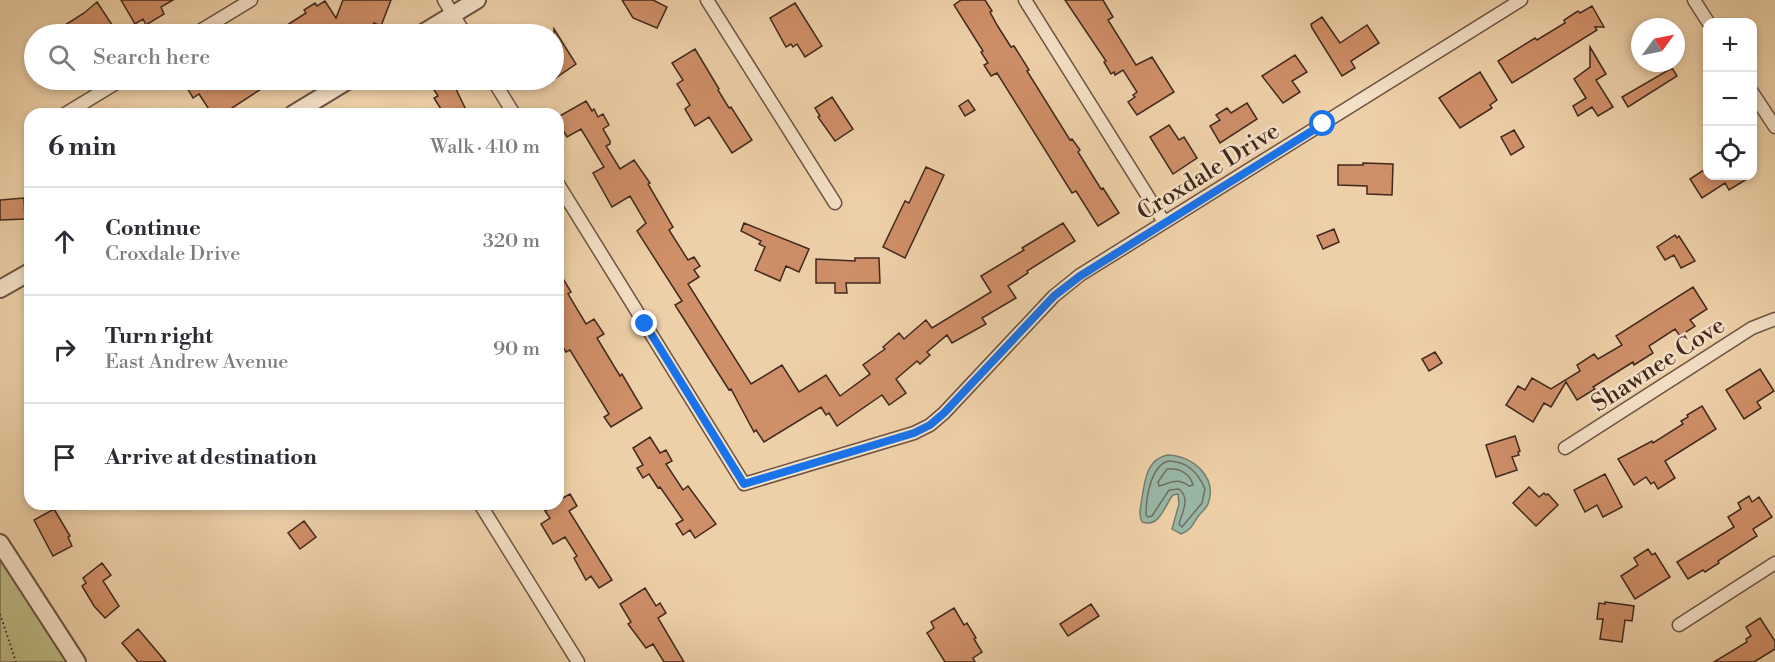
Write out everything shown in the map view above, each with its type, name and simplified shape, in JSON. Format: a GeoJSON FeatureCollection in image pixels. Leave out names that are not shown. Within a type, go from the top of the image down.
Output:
{"type":"FeatureCollection","features":[{"type":"Feature","properties":{"kind":"street"},"geometry":{"type":"LineString","coordinates":[[211,24],[251,0]]}},
{"type":"Feature","properties":{"kind":"street"},"geometry":{"type":"LineString","coordinates":[[444,0],[459,24]]}},
{"type":"Feature","properties":{"kind":"street"},"geometry":{"type":"LineString","coordinates":[[438,24],[477,0]]}},
{"type":"Feature","properties":{"kind":"street"},"geometry":{"type":"LineString","coordinates":[[707,0],[835,203]]}},
{"type":"Feature","properties":{"kind":"street"},"geometry":{"type":"LineString","coordinates":[[1025,0],[1164,222]]}},
{"type":"Feature","properties":{"kind":"street","name":"Croxdale Drive"},"geometry":{"type":"LineString","coordinates":[[564,194],[744,484],[914,433],[930,425],[1054,296],[1080,276],[1521,0]]}},
{"type":"Feature","properties":{"kind":"street"},"geometry":{"type":"LineString","coordinates":[[1694,0],[1705,18]]}},
{"type":"Feature","properties":{"kind":"street"},"geometry":{"type":"LineString","coordinates":[[75,108],[105,90]]}},
{"type":"Feature","properties":{"kind":"street"},"geometry":{"type":"LineString","coordinates":[[303,108],[333,90]]}},
{"type":"Feature","properties":{"kind":"street"},"geometry":{"type":"LineString","coordinates":[[499,90],[510,108]]}},
{"type":"Feature","properties":{"kind":"street"},"geometry":{"type":"LineString","coordinates":[[1757,100],[1775,127]]}},
{"type":"Feature","properties":{"kind":"street"},"geometry":{"type":"LineString","coordinates":[[0,290],[24,276]]}},
{"type":"Feature","properties":{"kind":"street","name":"Shawnee Cove"},"geometry":{"type":"LineString","coordinates":[[1565,448],[1752,328],[1775,318]]}},
{"type":"Feature","properties":{"kind":"street"},"geometry":{"type":"LineString","coordinates":[[484,510],[578,662]]}},
{"type":"Feature","properties":{"kind":"street"},"geometry":{"type":"LineString","coordinates":[[0,543],[77,662]]}},
{"type":"Feature","properties":{"kind":"street"},"geometry":{"type":"LineString","coordinates":[[1679,625],[1775,563]]}},
{"type":"Feature","properties":{"kind":"path"},"geometry":{"type":"LineString","coordinates":[[0,614],[16,662]]}},
{"type":"Feature","properties":{"kind":"shaded area"},"geometry":{"type":"Polygon","coordinates":[[[0,543],[77,662],[0,662],[0,543]]]}},
{"type":"Feature","properties":{"kind":"water"},"geometry":{"type":"Polygon","coordinates":[[[1167,455],[1194,463],[1201,469],[1209,485],[1210,494],[1207,506],[1190,528],[1181,534],[1172,529],[1179,504],[1178,494],[1173,495],[1161,515],[1153,522],[1142,522],[1140,516],[1148,472],[1155,461],[1167,455]]]}},
{"type":"Feature","properties":{"kind":"building"},"geometry":{"type":"Polygon","coordinates":[[[121,0],[173,0],[161,7],[164,14],[148,24],[143,19],[135,24],[121,0]]]}},
{"type":"Feature","properties":{"kind":"building"},"geometry":{"type":"Polygon","coordinates":[[[343,0],[391,0],[382,24],[289,24],[306,13],[304,10],[315,3],[317,6],[325,1],[336,18],[343,0]]]}},
{"type":"Feature","properties":{"kind":"building"},"geometry":{"type":"Polygon","coordinates":[[[622,0],[653,0],[667,7],[657,28],[633,18],[622,0]]]}},
{"type":"Feature","properties":{"kind":"building"},"geometry":{"type":"Polygon","coordinates":[[[961,0],[985,0],[997,25],[1011,47],[1014,46],[1070,140],[1072,139],[1080,150],[1078,152],[1119,213],[1098,226],[1076,191],[1072,193],[997,73],[991,76],[984,65],[988,63],[981,52],[983,51],[954,5],[961,0]]]}},
{"type":"Feature","properties":{"kind":"building"},"geometry":{"type":"Polygon","coordinates":[[[1065,0],[1103,0],[1113,17],[1108,20],[1136,65],[1152,57],[1174,92],[1137,115],[1128,102],[1135,97],[1133,95],[1137,92],[1123,70],[1115,75],[1114,72],[1111,74],[1104,62],[1106,61],[1065,0]]]}},
{"type":"Feature","properties":{"kind":"building"},"geometry":{"type":"Polygon","coordinates":[[[97,2],[111,24],[67,24],[97,2]]]}},
{"type":"Feature","properties":{"kind":"building"},"geometry":{"type":"Polygon","coordinates":[[[795,3],[822,46],[805,57],[797,44],[793,47],[791,44],[786,47],[770,18],[795,3]]]}},
{"type":"Feature","properties":{"kind":"building"},"geometry":{"type":"Polygon","coordinates":[[[1592,6],[1604,27],[1595,27],[1597,30],[1512,83],[1498,61],[1565,23],[1564,20],[1578,11],[1580,13],[1592,6]]]}},
{"type":"Feature","properties":{"kind":"building"},"geometry":{"type":"Polygon","coordinates":[[[1322,17],[1340,43],[1367,25],[1379,43],[1351,61],[1355,68],[1342,76],[1312,28],[1311,24],[1322,17]]]}},
{"type":"Feature","properties":{"kind":"building"},"geometry":{"type":"Polygon","coordinates":[[[564,45],[576,64],[564,72],[564,45]]]}},
{"type":"Feature","properties":{"kind":"building"},"geometry":{"type":"Polygon","coordinates":[[[1590,47],[1606,74],[1596,80],[1613,107],[1598,116],[1592,107],[1578,116],[1573,106],[1586,98],[1574,79],[1590,67],[1590,47]]]}},
{"type":"Feature","properties":{"kind":"building"},"geometry":{"type":"Polygon","coordinates":[[[695,49],[729,108],[731,107],[752,140],[732,153],[709,117],[695,126],[685,109],[690,105],[677,84],[683,80],[672,63],[695,49]]]}},
{"type":"Feature","properties":{"kind":"building"},"geometry":{"type":"Polygon","coordinates":[[[1295,55],[1307,72],[1292,81],[1300,92],[1283,103],[1262,76],[1295,55]]]}},
{"type":"Feature","properties":{"kind":"building"},"geometry":{"type":"Polygon","coordinates":[[[1480,72],[1497,100],[1490,105],[1492,108],[1460,128],[1439,98],[1480,72]]]}},
{"type":"Feature","properties":{"kind":"building"},"geometry":{"type":"Polygon","coordinates":[[[1665,72],[1674,72],[1677,76],[1628,107],[1622,97],[1665,72]]]}},
{"type":"Feature","properties":{"kind":"building"},"geometry":{"type":"Polygon","coordinates":[[[188,90],[260,90],[232,108],[208,108],[199,94],[193,98],[188,90]]]}},
{"type":"Feature","properties":{"kind":"building"},"geometry":{"type":"Polygon","coordinates":[[[434,90],[456,90],[465,108],[440,108],[434,98],[438,96],[434,90]]]}},
{"type":"Feature","properties":{"kind":"building"},"geometry":{"type":"Polygon","coordinates":[[[832,97],[853,129],[835,141],[818,117],[820,116],[815,108],[832,97]]]}},
{"type":"Feature","properties":{"kind":"building"},"geometry":{"type":"Polygon","coordinates":[[[968,100],[975,110],[965,116],[959,106],[968,100]]]}},
{"type":"Feature","properties":{"kind":"building"},"geometry":{"type":"Polygon","coordinates":[[[586,101],[598,117],[603,114],[609,125],[603,129],[610,141],[610,144],[606,146],[620,169],[634,160],[650,183],[648,184],[673,227],[669,230],[688,260],[694,257],[700,266],[694,270],[699,277],[688,284],[751,384],[782,365],[799,392],[826,375],[840,396],[870,374],[863,365],[885,349],[883,347],[899,333],[904,339],[926,320],[932,328],[991,292],[981,276],[1024,250],[1022,248],[1063,223],[1075,241],[1027,271],[1028,273],[1008,286],[1016,298],[982,318],[986,324],[952,343],[947,335],[927,352],[930,355],[920,364],[917,361],[896,379],[906,393],[889,405],[882,395],[837,426],[829,413],[826,415],[821,407],[764,442],[756,430],[754,432],[731,389],[729,390],[675,305],[682,301],[637,231],[646,223],[630,196],[612,207],[593,173],[604,167],[581,129],[567,137],[564,132],[564,114],[586,101]]]}},
{"type":"Feature","properties":{"kind":"building"},"geometry":{"type":"Polygon","coordinates":[[[1247,103],[1257,119],[1220,143],[1210,126],[1220,120],[1216,115],[1227,108],[1231,113],[1247,103]]]}},
{"type":"Feature","properties":{"kind":"building"},"geometry":{"type":"Polygon","coordinates":[[[1169,125],[1179,140],[1184,137],[1197,158],[1173,174],[1150,137],[1169,125]]]}},
{"type":"Feature","properties":{"kind":"building"},"geometry":{"type":"Polygon","coordinates":[[[1514,130],[1524,147],[1511,155],[1501,137],[1514,130]]]}},
{"type":"Feature","properties":{"kind":"building"},"geometry":{"type":"Polygon","coordinates":[[[1363,163],[1393,164],[1392,195],[1367,194],[1367,186],[1338,185],[1338,165],[1363,165],[1363,163]]]}},
{"type":"Feature","properties":{"kind":"building"},"geometry":{"type":"Polygon","coordinates":[[[926,167],[944,175],[905,258],[883,247],[905,201],[909,203],[926,167]]]}},
{"type":"Feature","properties":{"kind":"building"},"geometry":{"type":"Polygon","coordinates":[[[1703,171],[1703,180],[1745,180],[1729,190],[1725,183],[1702,198],[1690,179],[1703,171]]]}},
{"type":"Feature","properties":{"kind":"building"},"geometry":{"type":"Polygon","coordinates":[[[24,198],[24,219],[0,220],[0,200],[24,198]]]}},
{"type":"Feature","properties":{"kind":"building"},"geometry":{"type":"Polygon","coordinates":[[[744,223],[809,249],[799,272],[786,266],[780,281],[755,270],[765,247],[759,244],[761,241],[741,231],[744,223]]]}},
{"type":"Feature","properties":{"kind":"building"},"geometry":{"type":"Polygon","coordinates":[[[1334,229],[1339,242],[1323,249],[1317,236],[1334,229]]]}},
{"type":"Feature","properties":{"kind":"building"},"geometry":{"type":"Polygon","coordinates":[[[1675,235],[1677,238],[1679,236],[1695,261],[1681,268],[1674,255],[1665,260],[1657,247],[1675,235]]]}},
{"type":"Feature","properties":{"kind":"building"},"geometry":{"type":"Polygon","coordinates":[[[855,258],[879,258],[880,283],[846,283],[847,293],[835,293],[835,283],[816,283],[816,259],[855,261],[855,258]]]}},
{"type":"Feature","properties":{"kind":"building"},"geometry":{"type":"Polygon","coordinates":[[[564,280],[571,292],[568,294],[586,324],[594,319],[604,334],[597,338],[642,408],[611,427],[604,417],[609,414],[570,350],[566,352],[564,349],[564,280]]]}},
{"type":"Feature","properties":{"kind":"building"},"geometry":{"type":"Polygon","coordinates":[[[1693,287],[1707,309],[1690,320],[1695,326],[1680,336],[1675,329],[1649,346],[1653,353],[1634,365],[1633,362],[1577,400],[1566,382],[1551,407],[1544,403],[1533,422],[1506,405],[1518,386],[1525,390],[1532,378],[1551,389],[1580,371],[1577,365],[1594,354],[1598,359],[1622,345],[1616,336],[1693,287]]]}},
{"type":"Feature","properties":{"kind":"building"},"geometry":{"type":"Polygon","coordinates":[[[1435,352],[1442,363],[1429,371],[1422,359],[1435,352]]]}},
{"type":"Feature","properties":{"kind":"building"},"geometry":{"type":"Polygon","coordinates":[[[1760,369],[1774,391],[1757,402],[1761,408],[1744,419],[1726,390],[1760,369]]]}},
{"type":"Feature","properties":{"kind":"building"},"geometry":{"type":"Polygon","coordinates":[[[1702,406],[1716,429],[1665,461],[1675,478],[1658,489],[1654,482],[1651,484],[1646,477],[1634,485],[1618,459],[1652,441],[1653,443],[1683,424],[1681,421],[1688,417],[1687,415],[1702,406]]]}},
{"type":"Feature","properties":{"kind":"building"},"geometry":{"type":"Polygon","coordinates":[[[1515,436],[1520,451],[1519,455],[1512,457],[1517,470],[1496,477],[1486,445],[1515,436]]]}},
{"type":"Feature","properties":{"kind":"building"},"geometry":{"type":"Polygon","coordinates":[[[650,437],[660,453],[666,450],[672,461],[666,464],[683,490],[688,486],[716,524],[695,538],[690,530],[683,535],[676,524],[683,520],[649,474],[643,478],[637,468],[643,465],[633,448],[650,437]]]}},
{"type":"Feature","properties":{"kind":"building"},"geometry":{"type":"Polygon","coordinates":[[[1605,474],[1622,507],[1603,517],[1597,505],[1585,512],[1574,490],[1605,474]]]}},
{"type":"Feature","properties":{"kind":"building"},"geometry":{"type":"Polygon","coordinates":[[[1529,487],[1539,497],[1544,493],[1548,494],[1558,505],[1536,526],[1513,503],[1529,487]]]}},
{"type":"Feature","properties":{"kind":"building"},"geometry":{"type":"Polygon","coordinates":[[[570,494],[577,506],[569,511],[612,580],[599,588],[591,576],[586,580],[574,558],[577,556],[565,537],[553,544],[541,524],[550,518],[545,511],[564,510],[564,497],[570,494]]]}},
{"type":"Feature","properties":{"kind":"building"},"geometry":{"type":"Polygon","coordinates":[[[1749,496],[1752,502],[1759,497],[1772,517],[1753,529],[1757,536],[1705,572],[1703,570],[1688,579],[1677,562],[1734,527],[1728,517],[1741,509],[1738,503],[1749,496]]]}},
{"type":"Feature","properties":{"kind":"building"},"geometry":{"type":"Polygon","coordinates":[[[55,510],[70,536],[68,537],[72,546],[53,556],[34,520],[55,510]]]}},
{"type":"Feature","properties":{"kind":"building"},"geometry":{"type":"Polygon","coordinates":[[[304,521],[316,537],[300,549],[288,533],[304,521]]]}},
{"type":"Feature","properties":{"kind":"building"},"geometry":{"type":"Polygon","coordinates":[[[1648,549],[1652,555],[1655,553],[1670,577],[1635,599],[1621,576],[1638,565],[1634,558],[1648,549]]]}},
{"type":"Feature","properties":{"kind":"building"},"geometry":{"type":"Polygon","coordinates":[[[102,563],[111,575],[103,581],[119,606],[105,618],[94,606],[82,586],[86,583],[83,578],[102,563]]]}},
{"type":"Feature","properties":{"kind":"building"},"geometry":{"type":"Polygon","coordinates":[[[645,588],[656,606],[660,603],[666,613],[658,618],[684,662],[664,662],[653,644],[646,648],[628,624],[631,622],[620,604],[645,588]]]}},
{"type":"Feature","properties":{"kind":"building"},"geometry":{"type":"Polygon","coordinates":[[[1605,602],[1634,606],[1632,621],[1625,620],[1622,642],[1600,639],[1603,619],[1597,619],[1599,603],[1605,604],[1605,602]]]}},
{"type":"Feature","properties":{"kind":"building"},"geometry":{"type":"Polygon","coordinates":[[[1091,604],[1099,616],[1068,636],[1060,624],[1091,604]]]}},
{"type":"Feature","properties":{"kind":"building"},"geometry":{"type":"Polygon","coordinates":[[[954,608],[964,625],[967,623],[982,652],[973,658],[975,662],[945,662],[927,633],[934,628],[931,622],[954,608]]]}},
{"type":"Feature","properties":{"kind":"building"},"geometry":{"type":"Polygon","coordinates":[[[1760,618],[1775,641],[1775,649],[1754,662],[1714,662],[1747,642],[1746,639],[1751,636],[1746,627],[1760,618]]]}},
{"type":"Feature","properties":{"kind":"building"},"geometry":{"type":"Polygon","coordinates":[[[138,629],[166,662],[138,662],[122,643],[138,629]]]}},
{"type":"Feature","properties":{"kind":"route"},"geometry":{"type":"LineString","coordinates":[[645,324],[744,484],[914,433],[930,425],[1054,296],[1080,276],[1323,124]]}}]}
